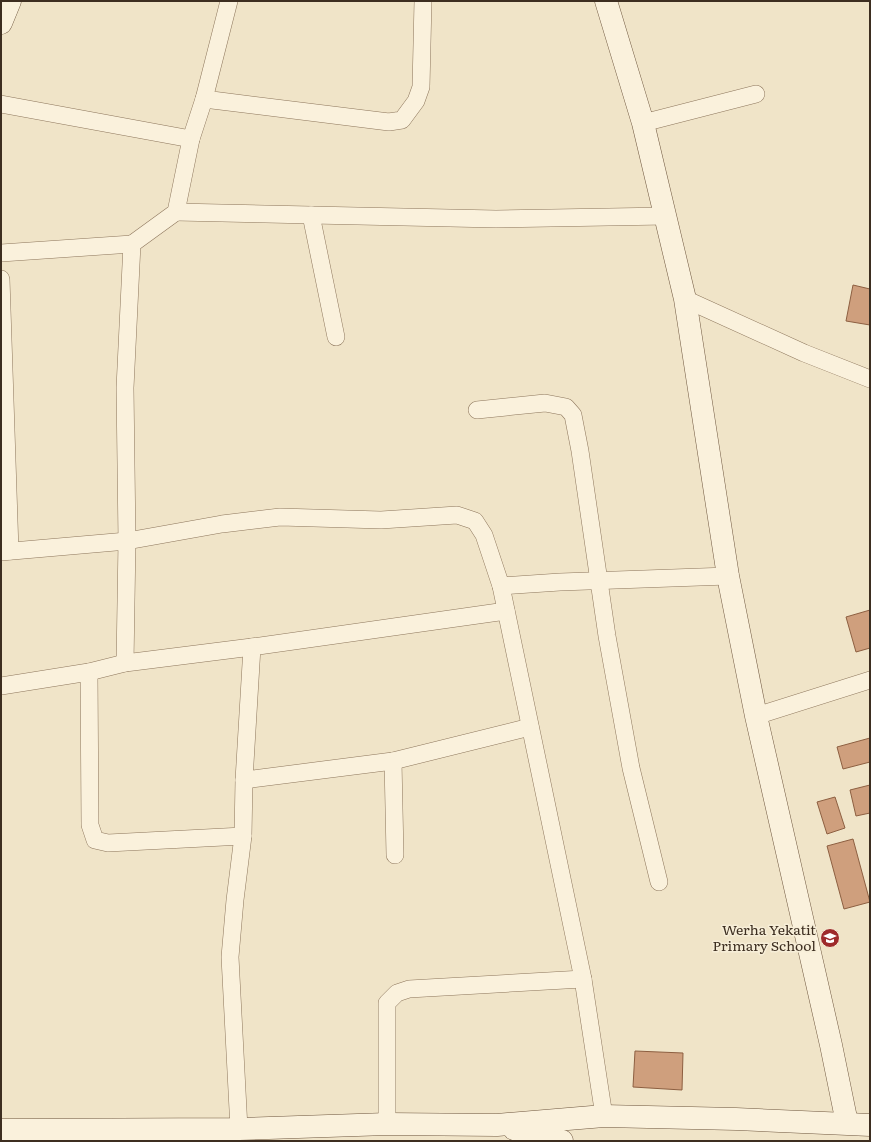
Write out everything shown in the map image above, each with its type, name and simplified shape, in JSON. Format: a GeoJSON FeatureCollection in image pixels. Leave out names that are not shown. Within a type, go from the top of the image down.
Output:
{"type":"FeatureCollection","features":[{"type":"Feature","properties":{"kind":"street"},"geometry":{"type":"LineString","coordinates":[[1,23],[10,1]]}},
{"type":"Feature","properties":{"kind":"street"},"geometry":{"type":"LineString","coordinates":[[176,212],[191,139],[204,99],[229,1]]}},
{"type":"Feature","properties":{"kind":"street"},"geometry":{"type":"LineString","coordinates":[[204,99],[389,122],[402,120],[416,101],[421,87],[423,1]]}},
{"type":"Feature","properties":{"kind":"street"},"geometry":{"type":"LineString","coordinates":[[606,1],[643,123],[685,299],[728,576],[756,716],[847,1123]]}},
{"type":"Feature","properties":{"kind":"street"},"geometry":{"type":"LineString","coordinates":[[643,123],[756,94]]}},
{"type":"Feature","properties":{"kind":"street"},"geometry":{"type":"LineString","coordinates":[[1,104],[191,139]]}},
{"type":"Feature","properties":{"kind":"street"},"geometry":{"type":"LineString","coordinates":[[1,253],[132,244],[176,212],[496,219],[666,216]]}},
{"type":"Feature","properties":{"kind":"street"},"geometry":{"type":"LineString","coordinates":[[311,216],[336,337]]}},
{"type":"Feature","properties":{"kind":"street"},"geometry":{"type":"LineString","coordinates":[[125,663],[127,541],[125,388],[132,244]]}},
{"type":"Feature","properties":{"kind":"street"},"geometry":{"type":"LineString","coordinates":[[1,279],[5,551],[127,541],[222,524],[280,517],[381,520],[457,515],[474,521],[484,535],[501,586],[583,979],[604,1116]]}},
{"type":"Feature","properties":{"kind":"street"},"geometry":{"type":"LineString","coordinates":[[685,299],[804,353],[870,379]]}},
{"type":"Feature","properties":{"kind":"street"},"geometry":{"type":"LineString","coordinates":[[477,410],[545,403],[566,406],[573,415],[580,451],[607,636],[631,768],[659,882]]}},
{"type":"Feature","properties":{"kind":"street"},"geometry":{"type":"LineString","coordinates":[[501,586],[560,582],[728,576]]}},
{"type":"Feature","properties":{"kind":"street"},"geometry":{"type":"LineString","coordinates":[[1,686],[89,672],[125,663],[252,647],[506,611]]}},
{"type":"Feature","properties":{"kind":"street"},"geometry":{"type":"LineString","coordinates":[[239,1129],[230,957],[243,836],[244,780],[252,647]]}},
{"type":"Feature","properties":{"kind":"street"},"geometry":{"type":"LineString","coordinates":[[89,672],[90,825],[95,840],[108,843],[243,836]]}},
{"type":"Feature","properties":{"kind":"street"},"geometry":{"type":"LineString","coordinates":[[756,716],[870,680]]}},
{"type":"Feature","properties":{"kind":"street"},"geometry":{"type":"LineString","coordinates":[[244,780],[393,761],[530,727]]}},
{"type":"Feature","properties":{"kind":"street"},"geometry":{"type":"LineString","coordinates":[[393,761],[395,855]]}},
{"type":"Feature","properties":{"kind":"street"},"geometry":{"type":"LineString","coordinates":[[387,1124],[387,1003],[397,993],[409,990],[583,979]]}},
{"type":"Feature","properties":{"kind":"street"},"geometry":{"type":"LineString","coordinates":[[1,1130],[239,1129],[261,1135],[387,1124],[497,1125],[604,1116],[847,1123],[870,1125]]}},
{"type":"Feature","properties":{"kind":"street"},"geometry":{"type":"LineString","coordinates":[[497,1125],[562,1141]]}},
{"type":"Feature","properties":{"kind":"building"},"geometry":{"type":"Polygon","coordinates":[[[853,285],[870,289],[870,325],[846,321],[853,285]]]}},
{"type":"Feature","properties":{"kind":"building"},"geometry":{"type":"Polygon","coordinates":[[[870,610],[870,648],[856,652],[846,617],[870,610]]]}},
{"type":"Feature","properties":{"kind":"building"},"geometry":{"type":"Polygon","coordinates":[[[870,738],[870,762],[843,769],[837,747],[870,738]]]}},
{"type":"Feature","properties":{"kind":"building"},"geometry":{"type":"Polygon","coordinates":[[[870,785],[870,813],[856,816],[850,790],[870,785]]]}},
{"type":"Feature","properties":{"kind":"building"},"geometry":{"type":"Polygon","coordinates":[[[835,797],[845,828],[827,834],[817,802],[835,797]]]}},
{"type":"Feature","properties":{"kind":"building"},"geometry":{"type":"Polygon","coordinates":[[[853,839],[870,902],[844,909],[827,846],[853,839]]]}},
{"type":"Feature","properties":{"kind":"building"},"geometry":{"type":"Polygon","coordinates":[[[635,1051],[683,1053],[682,1090],[633,1087],[635,1051]]]}},
{"type":"Feature","properties":{"kind":"place","name":"Werha Yekatit Primary School"},"geometry":{"type":"Point","coordinates":[830,938]}}]}
